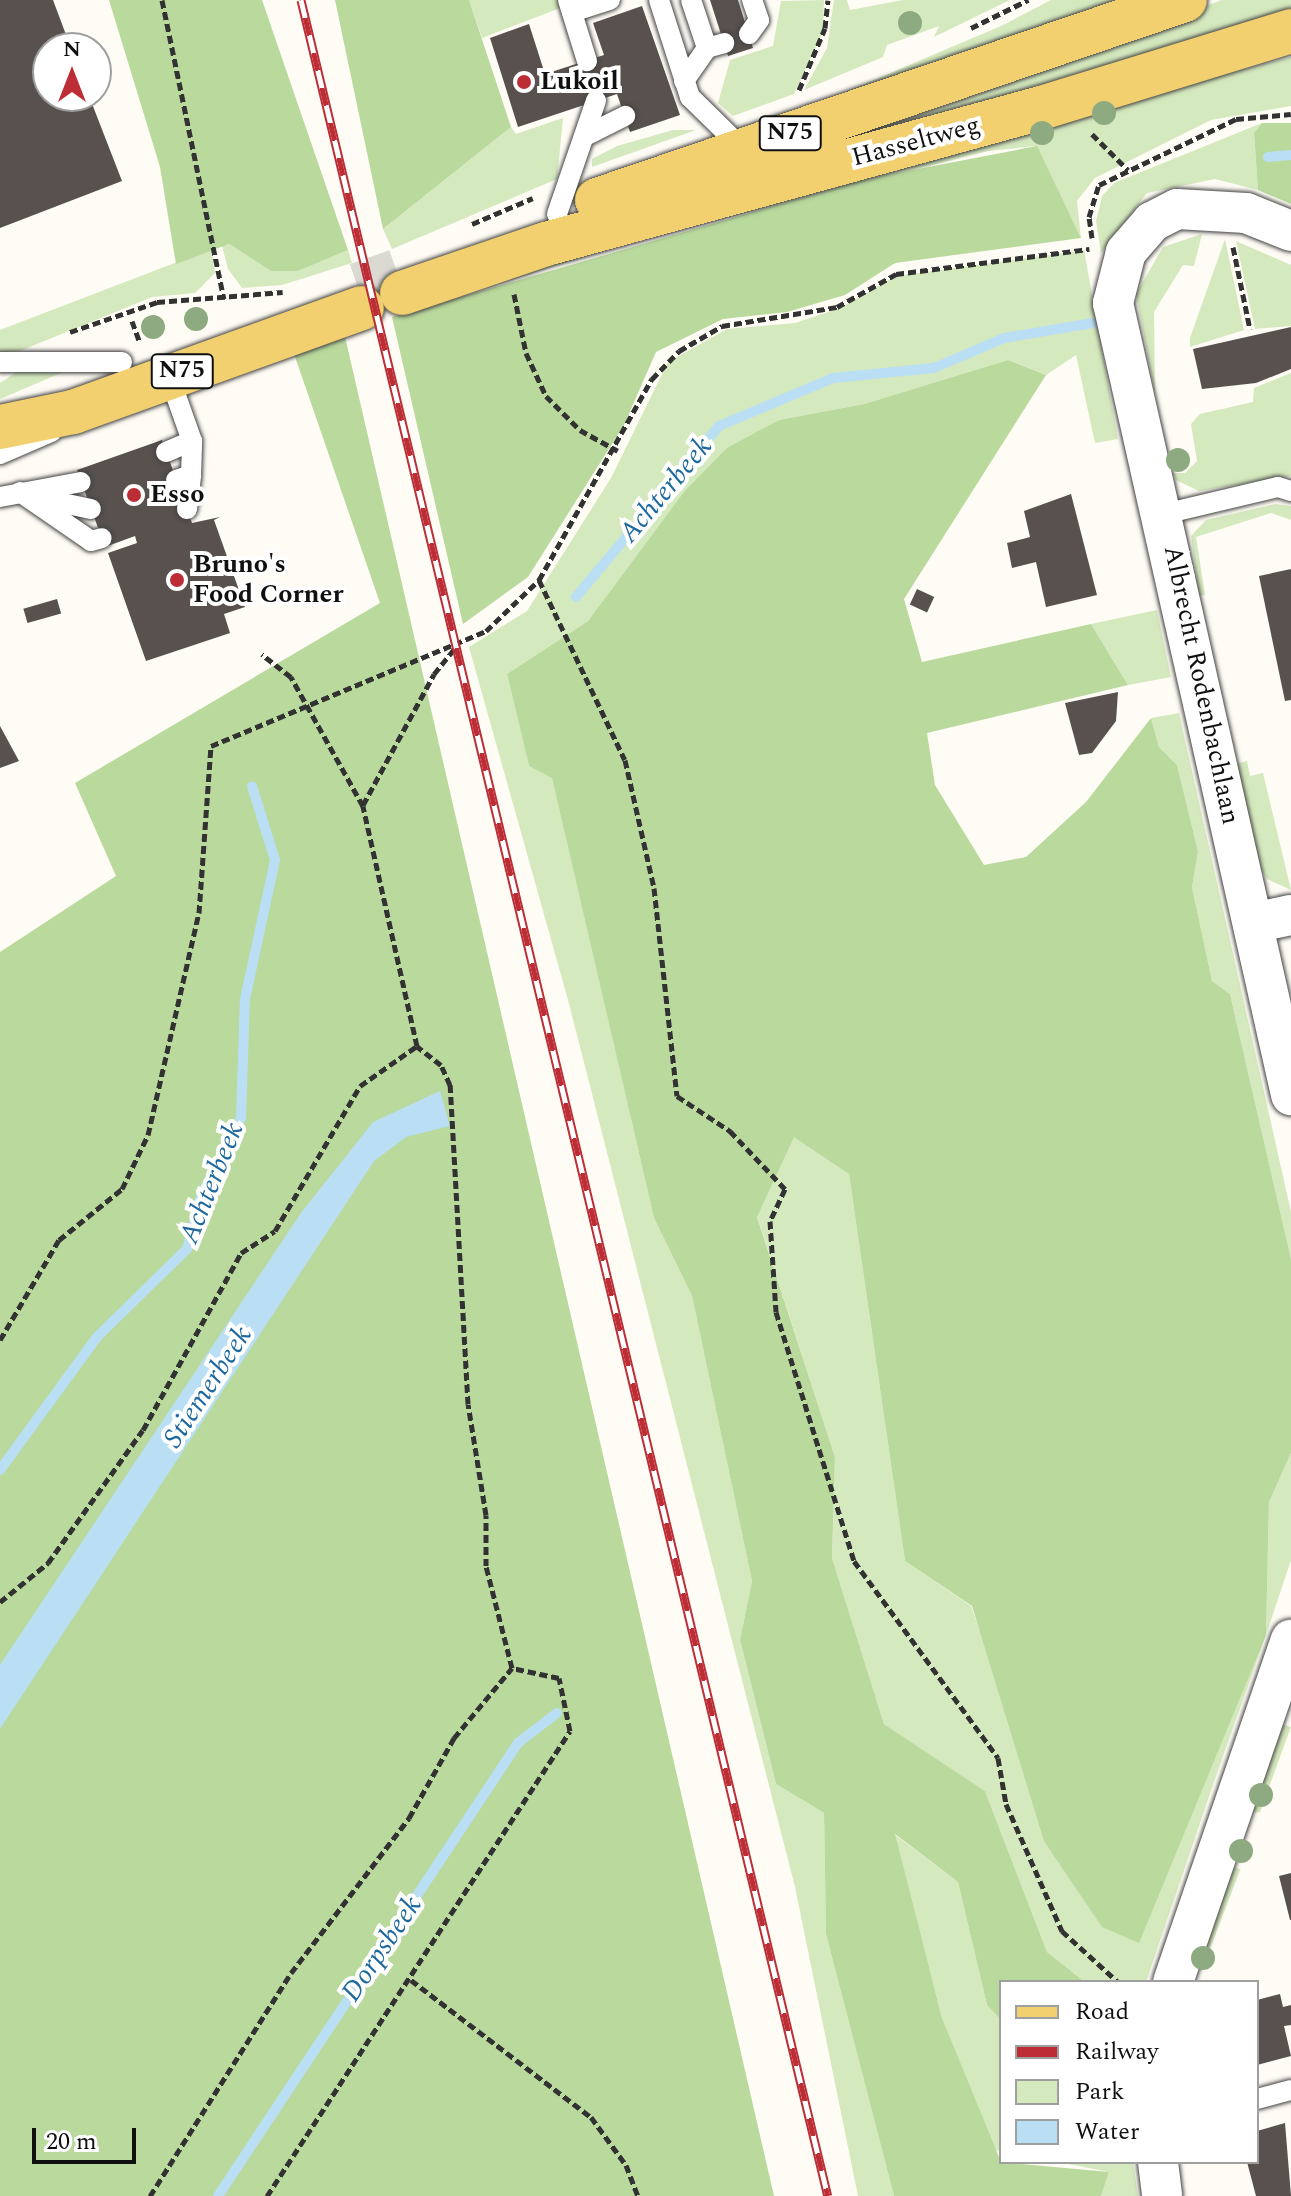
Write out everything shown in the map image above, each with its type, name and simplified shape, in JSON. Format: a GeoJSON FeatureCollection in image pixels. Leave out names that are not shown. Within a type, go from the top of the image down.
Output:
{"type":"FeatureCollection","features":[{"type":"Feature","properties":{"kind":"main road","name":"Hasseltweg"},"geometry":{"type":"LineString","coordinates":[[380,289],[557,214],[1185,0]]}},
{"type":"Feature","properties":{"kind":"main road","name":"Hasseltweg"},"geometry":{"type":"LineString","coordinates":[[0,406],[141,351],[380,289],[1041,108],[1291,31]]}},
{"type":"Feature","properties":{"kind":"main road","name":"Hasseltweg"},"geometry":{"type":"LineString","coordinates":[[0,427],[73,412],[141,351]]}},
{"type":"Feature","properties":{"kind":"street"},"geometry":{"type":"LineString","coordinates":[[1105,262],[1152,222],[1177,209],[1246,213],[1291,231]]}},
{"type":"Feature","properties":{"kind":"street","name":"Albrecht Rodenbachlaan"},"geometry":{"type":"LineString","coordinates":[[1105,262],[1164,514],[1272,919],[1291,1095]]}},
{"type":"Feature","properties":{"kind":"street"},"geometry":{"type":"LineString","coordinates":[[1174,1980],[1291,1640]]}},
{"type":"Feature","properties":{"kind":"street"},"geometry":{"type":"LineString","coordinates":[[1158,2164],[1162,2196]]}},
{"type":"Feature","properties":{"kind":"lane"},"geometry":{"type":"LineString","coordinates":[[589,46],[570,6],[610,0]]}},
{"type":"Feature","properties":{"kind":"lane"},"geometry":{"type":"LineString","coordinates":[[679,84],[716,46],[691,0]]}},
{"type":"Feature","properties":{"kind":"lane"},"geometry":{"type":"LineString","coordinates":[[749,34],[759,20],[752,0]]}},
{"type":"Feature","properties":{"kind":"lane"},"geometry":{"type":"LineString","coordinates":[[657,11],[664,44],[679,84],[743,149]]}},
{"type":"Feature","properties":{"kind":"lane"},"geometry":{"type":"LineString","coordinates":[[557,214],[596,101]]}},
{"type":"Feature","properties":{"kind":"lane"},"geometry":{"type":"LineString","coordinates":[[585,136],[625,116]]}},
{"type":"Feature","properties":{"kind":"lane"},"geometry":{"type":"LineString","coordinates":[[141,351],[192,441],[184,477],[187,509]]}},
{"type":"Feature","properties":{"kind":"lane","name":"Hasseltweg"},"geometry":{"type":"LineString","coordinates":[[0,362],[141,351]]}},
{"type":"Feature","properties":{"kind":"lane","name":"Hasseltweg"},"geometry":{"type":"LineString","coordinates":[[0,454],[46,437],[73,412]]}},
{"type":"Feature","properties":{"kind":"lane"},"geometry":{"type":"LineString","coordinates":[[166,452],[192,441]]}},
{"type":"Feature","properties":{"kind":"lane"},"geometry":{"type":"LineString","coordinates":[[10,495],[81,482]]}},
{"type":"Feature","properties":{"kind":"lane"},"geometry":{"type":"LineString","coordinates":[[1164,514],[1278,487],[1291,491]]}},
{"type":"Feature","properties":{"kind":"lane"},"geometry":{"type":"LineString","coordinates":[[10,495],[91,509]]}},
{"type":"Feature","properties":{"kind":"lane"},"geometry":{"type":"LineString","coordinates":[[10,495],[91,541],[102,538]]}},
{"type":"Feature","properties":{"kind":"lane"},"geometry":{"type":"LineString","coordinates":[[1259,2098],[1291,2090]]}},
{"type":"Feature","properties":{"kind":"path"},"geometry":{"type":"LineString","coordinates":[[162,0],[224,299]]}},
{"type":"Feature","properties":{"kind":"path"},"geometry":{"type":"LineString","coordinates":[[799,90],[828,0]]}},
{"type":"Feature","properties":{"kind":"path"},"geometry":{"type":"LineString","coordinates":[[0,1340],[59,1240],[122,1189],[148,1135],[199,913],[211,746],[486,631],[539,580],[618,451],[652,379],[679,351],[722,326],[837,307],[896,274],[1105,262],[1089,217],[1099,185],[1236,119],[1291,114]]}},
{"type":"Feature","properties":{"kind":"path"},"geometry":{"type":"LineString","coordinates":[[1230,234],[1250,329]]}},
{"type":"Feature","properties":{"kind":"path"},"geometry":{"type":"LineString","coordinates":[[512,285],[526,353],[546,396],[580,430],[618,451]]}},
{"type":"Feature","properties":{"kind":"path"},"geometry":{"type":"LineString","coordinates":[[58,337],[157,302],[224,299],[293,291]]}},
{"type":"Feature","properties":{"kind":"path"},"geometry":{"type":"LineString","coordinates":[[539,580],[625,760],[654,888],[677,1096],[730,1131],[785,1189],[770,1221],[776,1312],[854,1561],[998,1758],[1006,1804],[1062,1931],[1116,1980]]}},
{"type":"Feature","properties":{"kind":"path"},"geometry":{"type":"LineString","coordinates":[[363,806],[434,674],[460,643]]}},
{"type":"Feature","properties":{"kind":"path"},"geometry":{"type":"LineString","coordinates":[[262,654],[291,677],[363,806],[417,1046],[441,1065],[452,1098],[468,1404],[486,1515],[486,1566],[512,1668]]}},
{"type":"Feature","properties":{"kind":"path"},"geometry":{"type":"LineString","coordinates":[[0,1602],[48,1563],[143,1430],[241,1253],[275,1231],[360,1086],[417,1046]]}},
{"type":"Feature","properties":{"kind":"path"},"geometry":{"type":"LineString","coordinates":[[267,2196],[411,1980],[570,1731],[559,1678],[512,1668]]}},
{"type":"Feature","properties":{"kind":"path"},"geometry":{"type":"LineString","coordinates":[[150,2196],[291,1973],[409,1818],[454,1738],[512,1668]]}},
{"type":"Feature","properties":{"kind":"path"},"geometry":{"type":"LineString","coordinates":[[411,1980],[591,2117],[626,2165],[638,2196]]}},
{"type":"Feature","properties":{"kind":"green space"},"geometry":{"type":"Polygon","coordinates":[[[109,0],[262,0],[348,250],[298,271],[271,271],[229,244],[176,264],[160,167],[109,0]]]}},
{"type":"Feature","properties":{"kind":"green space"},"geometry":{"type":"Polygon","coordinates":[[[335,0],[469,0],[511,127],[383,229],[335,0]]]}},
{"type":"Feature","properties":{"kind":"green space"},"geometry":{"type":"Polygon","coordinates":[[[469,0],[558,0],[560,8],[482,38],[469,0]]]}},
{"type":"Feature","properties":{"kind":"green space"},"geometry":{"type":"Polygon","coordinates":[[[824,0],[823,32],[794,94],[733,116],[718,103],[730,60],[773,46],[781,1],[824,0]]]}},
{"type":"Feature","properties":{"kind":"green space"},"geometry":{"type":"Polygon","coordinates":[[[834,0],[847,0],[850,10],[903,0],[1010,0],[934,37],[939,26],[887,45],[883,57],[804,90],[827,48],[834,0]]]}},
{"type":"Feature","properties":{"kind":"green space"},"geometry":{"type":"Polygon","coordinates":[[[1051,0],[1132,0],[829,99],[1001,26],[1051,0]]]}},
{"type":"Feature","properties":{"kind":"green space"},"geometry":{"type":"Polygon","coordinates":[[[1222,0],[1291,0],[1291,8],[1098,75],[662,201],[1222,0]]]}},
{"type":"Feature","properties":{"kind":"green space"},"geometry":{"type":"Polygon","coordinates":[[[1291,57],[1291,106],[1211,120],[1095,178],[1077,201],[1081,238],[1036,146],[988,151],[640,240],[413,310],[521,262],[1291,57]]]}},
{"type":"Feature","properties":{"kind":"green space"},"geometry":{"type":"Polygon","coordinates":[[[563,118],[557,179],[392,249],[383,229],[511,127],[516,134],[563,118]]]}},
{"type":"Feature","properties":{"kind":"green space"},"geometry":{"type":"Polygon","coordinates":[[[1262,123],[1254,133],[1258,190],[1215,179],[1147,193],[1101,253],[1096,221],[1102,196],[1114,183],[1262,123]]]}},
{"type":"Feature","properties":{"kind":"green space"},"geometry":{"type":"Polygon","coordinates":[[[1262,123],[1291,123],[1291,204],[1258,190],[1254,133],[1262,123]]]}},
{"type":"Feature","properties":{"kind":"green space"},"geometry":{"type":"Polygon","coordinates":[[[673,130],[696,130],[592,167],[592,159],[617,146],[673,130]]]}},
{"type":"Feature","properties":{"kind":"green space"},"geometry":{"type":"Polygon","coordinates":[[[1037,146],[1081,238],[895,263],[845,295],[787,312],[723,319],[656,352],[624,425],[528,577],[463,624],[392,317],[866,179],[1037,146]]]}},
{"type":"Feature","properties":{"kind":"green space"},"geometry":{"type":"Polygon","coordinates":[[[1202,234],[1194,266],[1183,265],[1154,312],[1155,393],[1136,294],[1163,247],[1202,234]]]}},
{"type":"Feature","properties":{"kind":"green space"},"geometry":{"type":"Polygon","coordinates":[[[1225,239],[1244,330],[1190,347],[1190,338],[1225,239]]]}},
{"type":"Feature","properties":{"kind":"green space"},"geometry":{"type":"Polygon","coordinates":[[[1236,241],[1291,265],[1291,326],[1255,329],[1236,241]]]}},
{"type":"Feature","properties":{"kind":"green space"},"geometry":{"type":"Polygon","coordinates":[[[229,244],[271,271],[298,271],[348,250],[352,263],[282,285],[242,288],[228,269],[222,246],[229,244]]]}},
{"type":"Feature","properties":{"kind":"green space"},"geometry":{"type":"Polygon","coordinates":[[[211,249],[215,273],[195,293],[152,297],[20,351],[0,353],[0,330],[211,249]]]}},
{"type":"Feature","properties":{"kind":"green space"},"geometry":{"type":"Polygon","coordinates":[[[1084,250],[1118,439],[1095,443],[1076,355],[1046,375],[1008,360],[864,404],[779,420],[683,493],[588,621],[507,674],[529,766],[552,777],[654,1218],[692,1296],[752,1581],[740,1640],[776,1784],[824,1813],[826,1934],[894,2196],[858,2196],[795,1887],[568,1000],[469,647],[527,611],[611,478],[668,362],[727,329],[795,323],[840,308],[896,276],[1084,250]]]}},
{"type":"Feature","properties":{"kind":"green space"},"geometry":{"type":"Polygon","coordinates":[[[343,328],[774,2196],[0,2196],[0,952],[116,876],[75,783],[380,603],[292,348],[343,328]]]}},
{"type":"Feature","properties":{"kind":"green space"},"geometry":{"type":"Polygon","coordinates":[[[1008,360],[1046,375],[904,599],[922,662],[1091,624],[1128,685],[927,733],[935,785],[984,865],[1026,857],[1086,802],[1151,718],[1159,747],[1177,765],[1198,851],[1192,887],[1212,981],[1230,994],[1291,1259],[1291,1453],[1269,1502],[1266,1635],[1139,1943],[1102,1927],[1044,1841],[972,1606],[905,1561],[849,1174],[794,1137],[757,1217],[835,1457],[832,1558],[884,1724],[985,1791],[1047,1952],[1082,1980],[999,1980],[999,2018],[987,2005],[958,1882],[895,1834],[942,2018],[999,2157],[999,2164],[1109,2172],[1101,2196],[894,2196],[826,1934],[824,1813],[776,1784],[740,1640],[752,1581],[692,1296],[654,1218],[552,778],[529,766],[507,674],[588,621],[683,493],[727,448],[779,420],[864,404],[1008,360]]]}},
{"type":"Feature","properties":{"kind":"green space"},"geometry":{"type":"Polygon","coordinates":[[[24,367],[75,367],[0,399],[0,383],[24,367]]]}},
{"type":"Feature","properties":{"kind":"green space"},"geometry":{"type":"Polygon","coordinates":[[[1291,373],[1291,476],[1199,491],[1176,480],[1173,473],[1185,473],[1197,461],[1191,424],[1200,414],[1253,402],[1254,388],[1291,373]]]}},
{"type":"Feature","properties":{"kind":"green space"},"geometry":{"type":"Polygon","coordinates":[[[1275,504],[1291,506],[1291,520],[1271,513],[1196,537],[1205,595],[1199,596],[1191,536],[1206,520],[1275,504]]]}},
{"type":"Feature","properties":{"kind":"green space"},"geometry":{"type":"Polygon","coordinates":[[[1157,610],[1171,677],[1128,685],[1091,624],[1157,610]]]}},
{"type":"Feature","properties":{"kind":"green space"},"geometry":{"type":"Polygon","coordinates":[[[1179,713],[1291,1212],[1291,1259],[1230,994],[1212,981],[1192,887],[1198,851],[1177,765],[1159,747],[1151,718],[1179,713]]]}},
{"type":"Feature","properties":{"kind":"green space"},"geometry":{"type":"Polygon","coordinates":[[[1247,761],[1250,776],[1263,773],[1291,890],[1267,879],[1258,864],[1235,764],[1247,761]]]}},
{"type":"Feature","properties":{"kind":"green space"},"geometry":{"type":"Polygon","coordinates":[[[794,1136],[849,1174],[905,1561],[971,1606],[1007,1709],[1266,1635],[1147,1980],[1082,1980],[1047,1952],[985,1791],[884,1724],[832,1558],[835,1457],[757,1216],[794,1136]]]}},
{"type":"Feature","properties":{"kind":"green space"},"geometry":{"type":"Polygon","coordinates":[[[1291,1453],[1291,1560],[1266,1635],[1269,1502],[1291,1453]]]}},
{"type":"Feature","properties":{"kind":"green space"},"geometry":{"type":"Polygon","coordinates":[[[1281,1724],[1291,1727],[1260,1812],[1250,1813],[1281,1724]]]}},
{"type":"Feature","properties":{"kind":"green space"},"geometry":{"type":"Polygon","coordinates":[[[894,1834],[958,1882],[987,2005],[999,2018],[999,2151],[994,2150],[942,2018],[894,1834]]]}},
{"type":"Feature","properties":{"kind":"green space"},"geometry":{"type":"Polygon","coordinates":[[[1232,1866],[1240,1869],[1201,1971],[1193,1968],[1232,1866]]]}},
{"type":"Feature","properties":{"kind":"green space"},"geometry":{"type":"Polygon","coordinates":[[[1068,2164],[1133,2164],[1138,2196],[1101,2196],[1109,2172],[1068,2164]]]}},
{"type":"Feature","properties":{"kind":"water","name":"Stiemerbeek"},"geometry":{"type":"Polygon","coordinates":[[[440,1091],[450,1126],[406,1137],[374,1161],[0,1729],[0,1665],[301,1213],[373,1122],[440,1091]]]}},
{"type":"Feature","properties":{"kind":"building"},"geometry":{"type":"Polygon","coordinates":[[[0,0],[53,0],[65,32],[32,32],[32,112],[95,112],[122,181],[0,228],[0,0]]]}},
{"type":"Feature","properties":{"kind":"building"},"geometry":{"type":"Polygon","coordinates":[[[710,0],[738,0],[753,48],[728,56],[710,0]]]}},
{"type":"Feature","properties":{"kind":"building"},"geometry":{"type":"Polygon","coordinates":[[[642,6],[680,115],[630,132],[617,94],[518,127],[490,38],[529,24],[545,74],[604,55],[593,23],[642,6]]]}},
{"type":"Feature","properties":{"kind":"building"},"geometry":{"type":"Polygon","coordinates":[[[1291,327],[1291,369],[1256,383],[1202,389],[1193,349],[1291,327]]]}},
{"type":"Feature","properties":{"kind":"building","name":"Bruno's Food Corner"},"geometry":{"type":"Polygon","coordinates":[[[162,440],[192,523],[220,517],[214,520],[245,607],[224,614],[230,633],[146,661],[108,553],[137,543],[135,536],[105,547],[77,470],[162,440]]]}},
{"type":"Feature","properties":{"kind":"building"},"geometry":{"type":"Polygon","coordinates":[[[1071,494],[1097,595],[1046,607],[1036,562],[1012,568],[1007,543],[1030,537],[1024,511],[1071,494]]]}},
{"type":"Feature","properties":{"kind":"building"},"geometry":{"type":"Polygon","coordinates":[[[1291,569],[1291,700],[1285,701],[1259,576],[1291,569]]]}},
{"type":"Feature","properties":{"kind":"building"},"geometry":{"type":"Polygon","coordinates":[[[917,589],[934,597],[927,612],[910,604],[917,589]]]}},
{"type":"Feature","properties":{"kind":"building"},"geometry":{"type":"Polygon","coordinates":[[[57,599],[61,613],[27,623],[23,609],[57,599]]]}},
{"type":"Feature","properties":{"kind":"building"},"geometry":{"type":"Polygon","coordinates":[[[1118,692],[1116,721],[1092,753],[1079,755],[1065,703],[1118,692]]]}},
{"type":"Feature","properties":{"kind":"building"},"geometry":{"type":"Polygon","coordinates":[[[0,726],[19,761],[0,768],[0,726]]]}},
{"type":"Feature","properties":{"kind":"building"},"geometry":{"type":"Polygon","coordinates":[[[1291,1873],[1291,1920],[1290,1920],[1279,1876],[1291,1873]]]}},
{"type":"Feature","properties":{"kind":"building"},"geometry":{"type":"Polygon","coordinates":[[[1280,1994],[1283,2007],[1291,2005],[1291,2025],[1284,2026],[1291,2056],[1259,2064],[1259,1999],[1280,1994]]]}},
{"type":"Feature","properties":{"kind":"building"},"geometry":{"type":"Polygon","coordinates":[[[1285,2123],[1291,2196],[1256,2196],[1248,2164],[1259,2164],[1259,2130],[1285,2123]]]}},
{"type":"Feature","properties":{"kind":"waterway","name":"Achterbeek"},"geometry":{"type":"LineString","coordinates":[[1268,157],[1291,155]]}},
{"type":"Feature","properties":{"kind":"waterway","name":"Achterbeek"},"geometry":{"type":"LineString","coordinates":[[576,597],[719,426],[833,378],[934,368],[1004,338],[1093,323]]}},
{"type":"Feature","properties":{"kind":"waterway","name":"Achterbeek"},"geometry":{"type":"LineString","coordinates":[[0,1470],[97,1337],[187,1249],[201,1196],[241,1118],[245,999],[275,860],[252,786]]}},
{"type":"Feature","properties":{"kind":"waterway","name":"Dorpsbeek"},"geometry":{"type":"LineString","coordinates":[[218,2196],[518,1743],[557,1713]]}},
{"type":"Feature","properties":{"kind":"tunnel"},"geometry":{"type":"LineString","coordinates":[[357,285],[397,271]]}},
{"type":"Feature","properties":{"kind":"railway"},"geometry":{"type":"LineString","coordinates":[[301,0],[828,2196]]}},
{"type":"Feature","properties":{"kind":"place","name":"Lukoil"},"geometry":{"type":"Point","coordinates":[524,82]}},
{"type":"Feature","properties":{"kind":"place","name":"Esso"},"geometry":{"type":"Point","coordinates":[134,495]}},
{"type":"Feature","properties":{"kind":"place","name":"Bruno's Food Corner"},"geometry":{"type":"Point","coordinates":[177,580]}}]}
